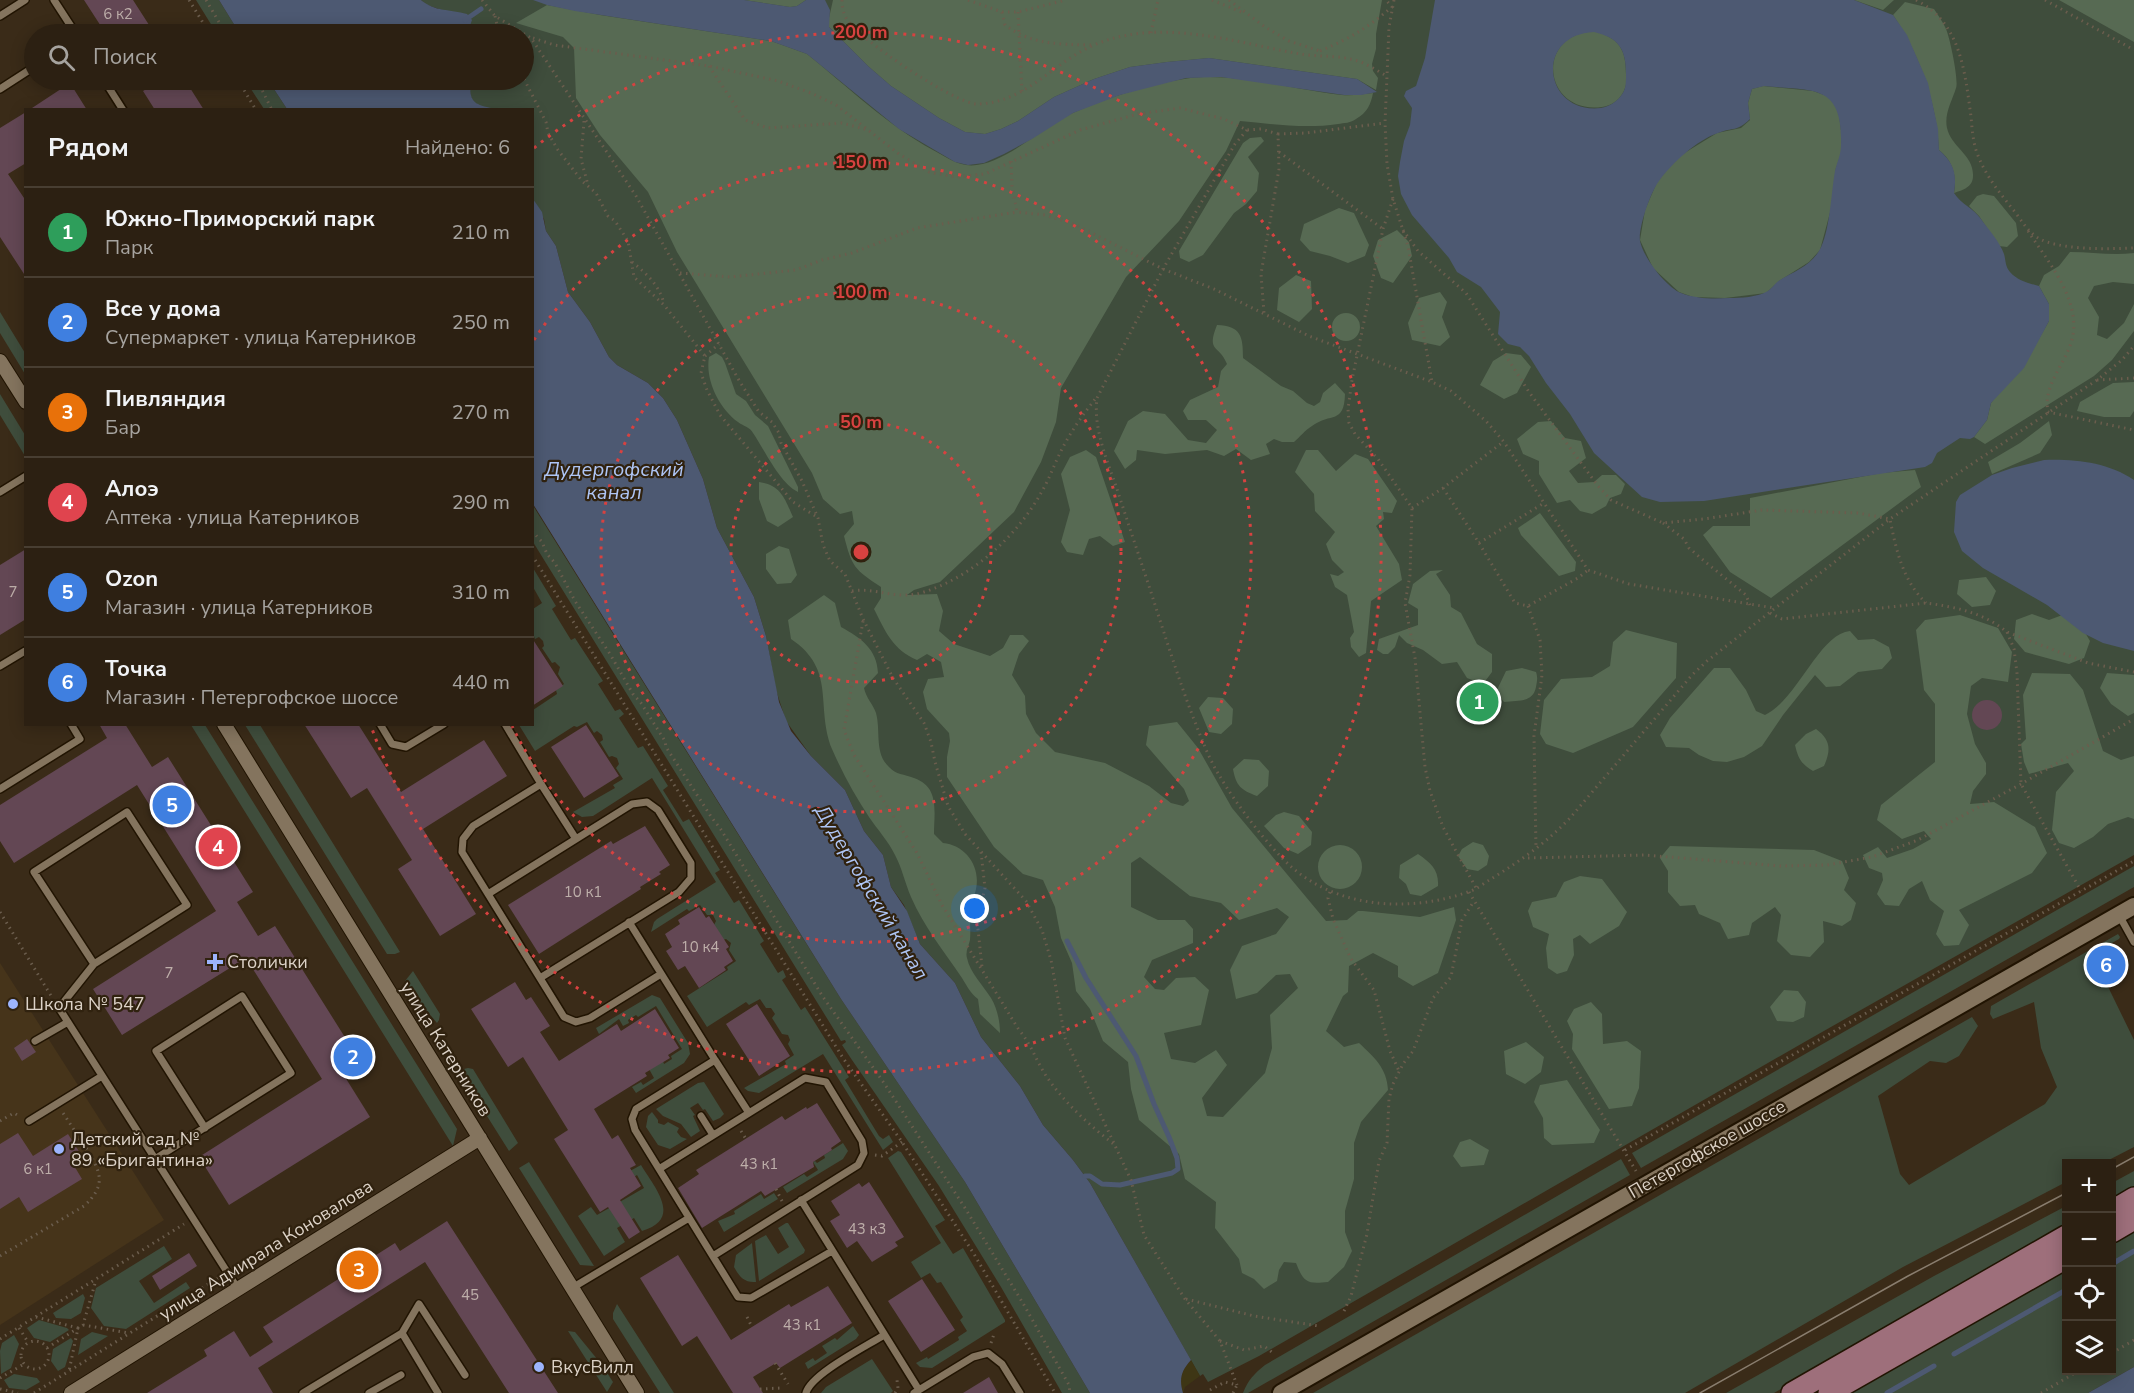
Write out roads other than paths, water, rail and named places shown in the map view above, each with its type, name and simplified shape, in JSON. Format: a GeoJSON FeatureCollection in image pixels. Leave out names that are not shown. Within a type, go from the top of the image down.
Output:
{"type":"FeatureCollection","features":[{"type":"Feature","properties":{"kind":"main road"},"geometry":{"type":"LineString","coordinates":[[2116,1209],[2134,1198]]}},
{"type":"Feature","properties":{"kind":"main road"},"geometry":{"type":"LineString","coordinates":[[2116,1230],[2134,1219]]}},
{"type":"Feature","properties":{"kind":"main road"},"geometry":{"type":"LineString","coordinates":[[1792,1393],[2062,1239]]}},
{"type":"Feature","properties":{"kind":"main road"},"geometry":{"type":"LineString","coordinates":[[1829,1393],[2062,1261]]}},
{"type":"Feature","properties":{"kind":"street"},"geometry":{"type":"LineString","coordinates":[[0,361],[24,399]]}},
{"type":"Feature","properties":{"kind":"street","name":"улица Катерников"},"geometry":{"type":"LineString","coordinates":[[225,726],[633,1390]]}},
{"type":"Feature","properties":{"kind":"street","name":"Петергофское шоссе"},"geometry":{"type":"LineString","coordinates":[[1281,1393],[2134,906]]}},
{"type":"Feature","properties":{"kind":"street","name":"улица Адмирала Коновалова"},"geometry":{"type":"LineString","coordinates":[[71,1393],[480,1138]]}},
{"type":"Feature","properties":{"kind":"lane"},"geometry":{"type":"LineString","coordinates":[[0,16],[25,0]]}},
{"type":"Feature","properties":{"kind":"lane"},"geometry":{"type":"LineString","coordinates":[[54,0],[70,24]]}},
{"type":"Feature","properties":{"kind":"lane"},"geometry":{"type":"LineString","coordinates":[[0,89],[24,73]]}},
{"type":"Feature","properties":{"kind":"lane"},"geometry":{"type":"LineString","coordinates":[[110,90],[122,108]]}},
{"type":"Feature","properties":{"kind":"lane"},"geometry":{"type":"LineString","coordinates":[[0,492],[24,477]]}},
{"type":"Feature","properties":{"kind":"lane"},"geometry":{"type":"LineString","coordinates":[[0,666],[24,652]]}},
{"type":"Feature","properties":{"kind":"lane"},"geometry":{"type":"LineString","coordinates":[[0,789],[80,739],[72,726]]}},
{"type":"Feature","properties":{"kind":"lane"},"geometry":{"type":"LineString","coordinates":[[381,726],[392,744],[406,747],[441,726]]}},
{"type":"Feature","properties":{"kind":"lane"},"geometry":{"type":"LineString","coordinates":[[506,726],[576,839]]}},
{"type":"Feature","properties":{"kind":"lane"},"geometry":{"type":"LineString","coordinates":[[541,784],[473,826],[463,839],[462,852],[564,1017],[576,1022],[590,1018],[661,974]]}},
{"type":"Feature","properties":{"kind":"lane"},"geometry":{"type":"LineString","coordinates":[[488,894],[632,804],[647,802],[658,810],[691,863],[691,878],[679,892],[540,978]]}},
{"type":"Feature","properties":{"kind":"lane"},"geometry":{"type":"LineString","coordinates":[[94,964],[34,872],[127,812],[187,905],[94,964],[59,1008],[238,1289]]}},
{"type":"Feature","properties":{"kind":"lane"},"geometry":{"type":"LineString","coordinates":[[2119,915],[2134,942]]}},
{"type":"Feature","properties":{"kind":"lane"},"geometry":{"type":"LineString","coordinates":[[629,922],[748,1113]]}},
{"type":"Feature","properties":{"kind":"lane"},"geometry":{"type":"LineString","coordinates":[[155,1160],[291,1073],[242,996],[156,1051],[205,1128]]}},
{"type":"Feature","properties":{"kind":"lane"},"geometry":{"type":"LineString","coordinates":[[35,1041],[68,1022]]}},
{"type":"Feature","properties":{"kind":"lane"},"geometry":{"type":"LineString","coordinates":[[715,1060],[636,1108],[632,1119],[635,1130],[738,1297],[751,1298],[832,1251]]}},
{"type":"Feature","properties":{"kind":"lane"},"geometry":{"type":"LineString","coordinates":[[29,1121],[102,1076]]}},
{"type":"Feature","properties":{"kind":"lane"},"geometry":{"type":"LineString","coordinates":[[659,1169],[805,1078],[826,1082],[862,1141],[864,1153],[858,1165],[713,1256]]}},
{"type":"Feature","properties":{"kind":"lane"},"geometry":{"type":"LineString","coordinates":[[701,1116],[713,1136]]}},
{"type":"Feature","properties":{"kind":"lane"},"geometry":{"type":"LineString","coordinates":[[801,1200],[884,1335],[916,1392],[973,1357],[988,1353],[1002,1364],[1020,1393]]}},
{"type":"Feature","properties":{"kind":"lane"},"geometry":{"type":"LineString","coordinates":[[572,1288],[689,1218]]}},
{"type":"Feature","properties":{"kind":"lane"},"geometry":{"type":"LineString","coordinates":[[303,1393],[315,1390],[402,1333],[419,1304],[465,1375]]}},
{"type":"Feature","properties":{"kind":"lane"},"geometry":{"type":"LineString","coordinates":[[402,1333],[438,1393]]}},
{"type":"Feature","properties":{"kind":"lane"},"geometry":{"type":"LineString","coordinates":[[806,1393],[808,1387],[820,1375],[884,1335]]}},
{"type":"Feature","properties":{"kind":"lane"},"geometry":{"type":"LineString","coordinates":[[369,1393],[401,1375]]}},
{"type":"Feature","properties":{"kind":"water"},"geometry":{"type":"Polygon","coordinates":[[[219,0],[421,0],[437,8],[467,14],[472,20],[471,24],[234,24],[219,0]]]}},
{"type":"Feature","properties":{"kind":"water"},"geometry":{"type":"Polygon","coordinates":[[[533,0],[744,0],[790,7],[797,6],[806,0],[825,0],[830,10],[829,27],[868,66],[891,86],[939,118],[965,132],[985,134],[1001,129],[1018,121],[1054,97],[1094,79],[1130,67],[1167,62],[1209,58],[1357,79],[1377,92],[1344,95],[1221,77],[1186,78],[1120,95],[1073,113],[1004,154],[984,163],[968,165],[955,162],[899,129],[807,54],[771,41],[575,11],[533,0]]]}},
{"type":"Feature","properties":{"kind":"water"},"geometry":{"type":"Polygon","coordinates":[[[1435,0],[1854,0],[1893,15],[1907,35],[1928,83],[1938,129],[1939,150],[1951,164],[1955,174],[1954,193],[1978,215],[1994,236],[2002,249],[2006,266],[2010,272],[2020,280],[2039,286],[2049,304],[2049,321],[2024,368],[1991,403],[1987,420],[1974,437],[1960,438],[1937,453],[1932,463],[1925,467],[1704,501],[1660,502],[1642,497],[1594,453],[1529,356],[1520,347],[1508,344],[1498,334],[1500,312],[1481,287],[1457,272],[1449,258],[1412,215],[1401,194],[1398,176],[1412,108],[1404,96],[1406,91],[1416,86],[1425,58],[1435,0]],[[1594,32],[1574,36],[1561,46],[1554,59],[1553,74],[1558,88],[1567,100],[1582,107],[1601,108],[1616,101],[1624,92],[1626,65],[1622,51],[1615,41],[1594,32]],[[1764,86],[1752,89],[1748,103],[1750,119],[1746,123],[1738,128],[1710,136],[1686,153],[1659,181],[1649,201],[1641,228],[1642,248],[1662,278],[1681,293],[1711,298],[1762,294],[1811,261],[1823,243],[1841,149],[1837,110],[1822,94],[1764,86]]]}},
{"type":"Feature","properties":{"kind":"water"},"geometry":{"type":"Polygon","coordinates":[[[275,90],[470,90],[474,102],[492,108],[286,108],[275,90]]]}},
{"type":"Feature","properties":{"kind":"water","name":"Дудергофский канал"},"geometry":{"type":"Polygon","coordinates":[[[534,200],[542,212],[546,231],[556,246],[568,292],[590,322],[609,357],[617,365],[648,383],[663,398],[677,420],[703,479],[717,528],[754,597],[766,636],[779,702],[791,731],[811,756],[845,790],[864,831],[883,855],[891,887],[907,911],[920,944],[955,983],[981,1037],[1020,1086],[1043,1125],[1090,1183],[1191,1360],[1182,1375],[1183,1393],[1090,1393],[965,1182],[841,999],[534,506],[534,200]]]}},
{"type":"Feature","properties":{"kind":"water"},"geometry":{"type":"Polygon","coordinates":[[[2044,460],[2067,460],[2102,465],[2134,480],[2134,651],[2103,643],[2083,633],[2047,605],[1983,568],[1962,551],[1954,532],[1956,502],[1960,495],[1992,475],[2044,460]]]}},
{"type":"Feature","properties":{"kind":"water"},"geometry":{"type":"Polygon","coordinates":[[[2134,1367],[2134,1393],[2088,1393],[2134,1367]]]}},
{"type":"Feature","properties":{"kind":"waterway"},"geometry":{"type":"LineString","coordinates":[[465,20],[481,9]]}},
{"type":"Feature","properties":{"kind":"waterway"},"geometry":{"type":"LineString","coordinates":[[1067,941],[1086,978],[1136,1056],[1177,1158],[1178,1169],[1172,1173],[1120,1185],[1102,1184],[1090,1176],[1085,1176]]}},
{"type":"Feature","properties":{"kind":"waterway"},"geometry":{"type":"LineString","coordinates":[[2116,1262],[2134,1251]]}},
{"type":"Feature","properties":{"kind":"waterway"},"geometry":{"type":"LineString","coordinates":[[1954,1354],[2062,1292]]}},
{"type":"Feature","properties":{"kind":"waterway"},"geometry":{"type":"LineString","coordinates":[[1887,1393],[1934,1366]]}},
{"type":"Feature","properties":{"kind":"tram line"},"geometry":{"type":"LineString","coordinates":[[2116,1167],[2134,1157]]}},
{"type":"Feature","properties":{"kind":"tram line"},"geometry":{"type":"LineString","coordinates":[[1700,1393],[1908,1276],[2062,1195]]}},
{"type":"Feature","properties":{"kind":"place","name":"Южно-Приморский парк"},"geometry":{"type":"Point","coordinates":[1479,702]}},
{"type":"Feature","properties":{"kind":"place","name":"Ozon"},"geometry":{"type":"Point","coordinates":[172,805]}},
{"type":"Feature","properties":{"kind":"place","name":"Алоэ"},"geometry":{"type":"Point","coordinates":[218,847]}},
{"type":"Feature","properties":{"kind":"place","name":"Столички"},"geometry":{"type":"Point","coordinates":[215,962]}},
{"type":"Feature","properties":{"kind":"place","name":"Точка"},"geometry":{"type":"Point","coordinates":[2106,965]}},
{"type":"Feature","properties":{"kind":"place","name":"Школа № 547"},"geometry":{"type":"Point","coordinates":[13,1004]}},
{"type":"Feature","properties":{"kind":"place","name":"Все у дома"},"geometry":{"type":"Point","coordinates":[353,1057]}},
{"type":"Feature","properties":{"kind":"place","name":"Детский сад № 89 «Бригантина»"},"geometry":{"type":"Point","coordinates":[59,1149]}},
{"type":"Feature","properties":{"kind":"place","name":"Пивляндия"},"geometry":{"type":"Point","coordinates":[359,1270]}},
{"type":"Feature","properties":{"kind":"place","name":"ВкусВилл"},"geometry":{"type":"Point","coordinates":[539,1367]}}]}
